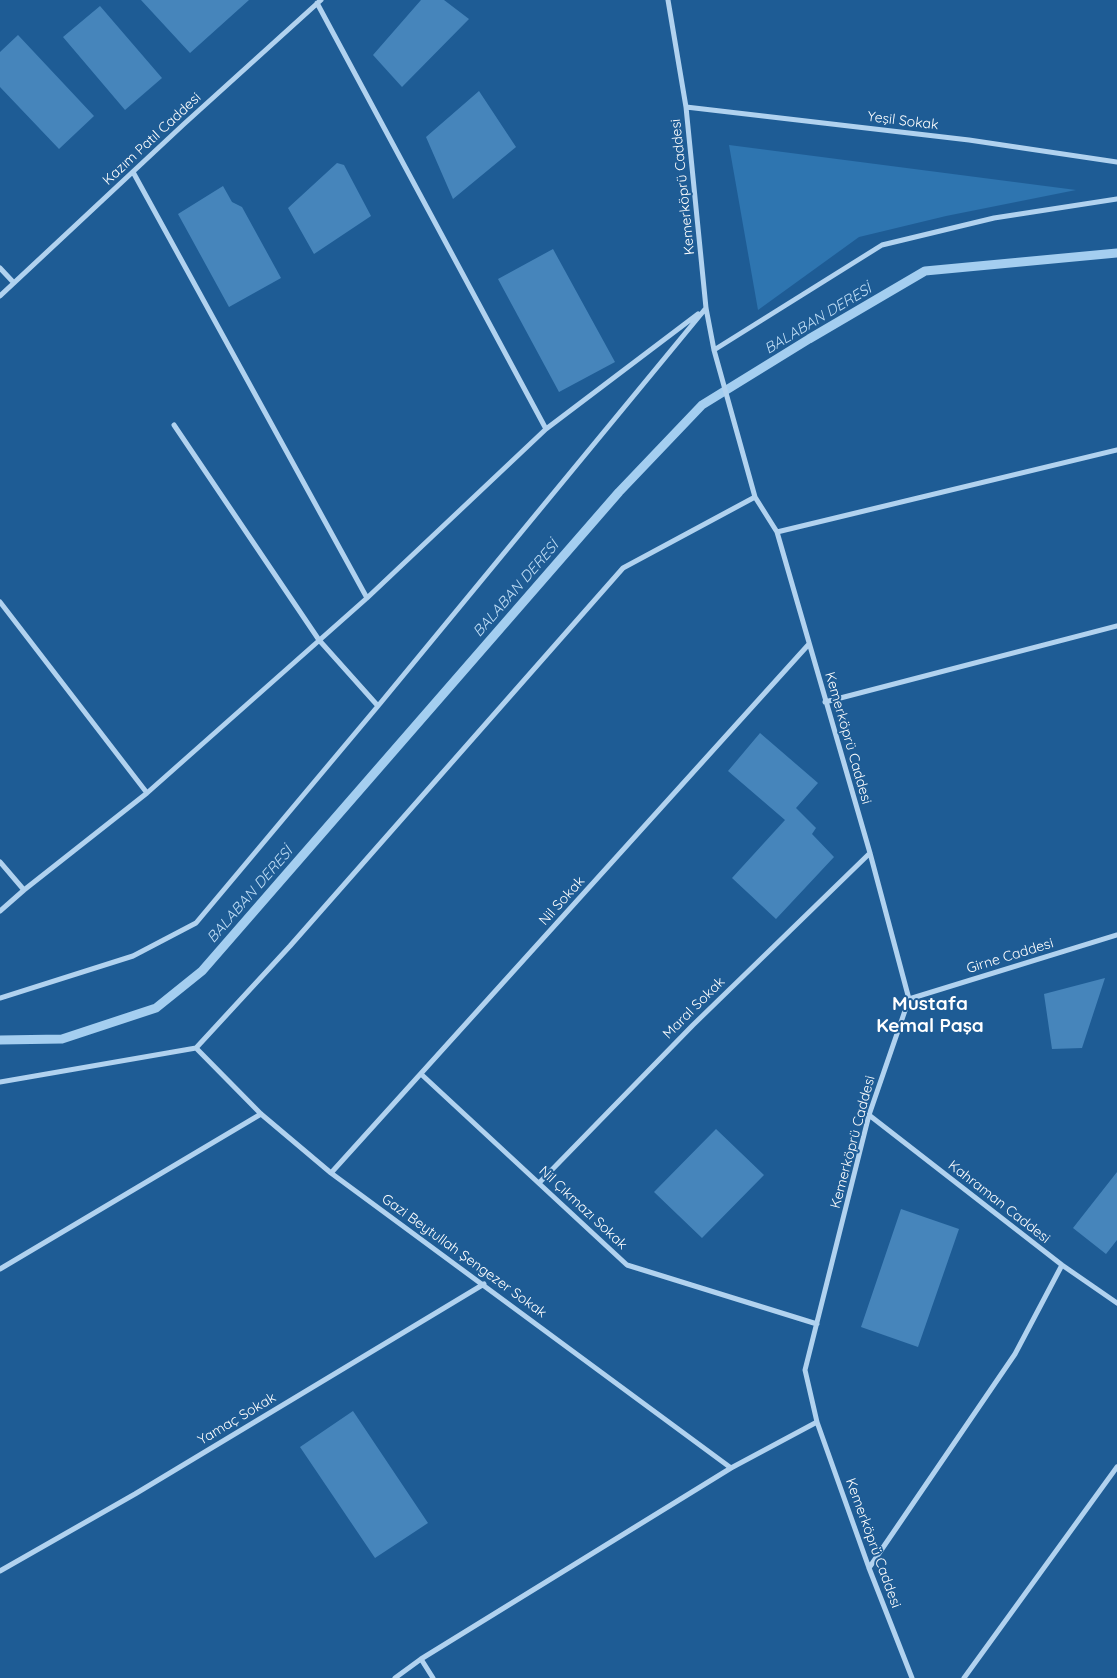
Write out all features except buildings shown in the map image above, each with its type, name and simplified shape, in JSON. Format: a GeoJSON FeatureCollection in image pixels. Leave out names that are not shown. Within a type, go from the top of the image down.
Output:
{"type":"FeatureCollection","features":[{"type":"Feature","properties":{"kind":"street","name":"Kemerköprü Caddesi"},"geometry":{"type":"LineString","coordinates":[[668,0],[686,107],[706,308],[719,372],[754,497],[777,532],[870,854],[909,999],[869,1115],[805,1370],[818,1422],[869,1568],[912,1678]]}},
{"type":"Feature","properties":{"kind":"street","name":"Kazım Patıl Caddesi"},"geometry":{"type":"LineString","coordinates":[[0,296],[319,2]]}},
{"type":"Feature","properties":{"kind":"street"},"geometry":{"type":"LineString","coordinates":[[319,2],[546,429]]}},
{"type":"Feature","properties":{"kind":"street","name":"Yeşil Sokak"},"geometry":{"type":"LineString","coordinates":[[686,107],[969,140],[1117,162]]}},
{"type":"Feature","properties":{"kind":"street"},"geometry":{"type":"LineString","coordinates":[[133,172],[367,598]]}},
{"type":"Feature","properties":{"kind":"street"},"geometry":{"type":"LineString","coordinates":[[714,350],[882,245],[994,218],[1117,200]]}},
{"type":"Feature","properties":{"kind":"street"},"geometry":{"type":"LineString","coordinates":[[0,268],[14,283]]}},
{"type":"Feature","properties":{"kind":"street"},"geometry":{"type":"LineString","coordinates":[[0,911],[147,793],[367,598],[546,429],[706,308]]}},
{"type":"Feature","properties":{"kind":"street"},"geometry":{"type":"LineString","coordinates":[[0,998],[133,956],[196,923],[378,706],[706,308]]}},
{"type":"Feature","properties":{"kind":"street"},"geometry":{"type":"LineString","coordinates":[[174,425],[319,640],[378,706]]}},
{"type":"Feature","properties":{"kind":"street"},"geometry":{"type":"LineString","coordinates":[[777,532],[1117,450]]}},
{"type":"Feature","properties":{"kind":"street"},"geometry":{"type":"LineString","coordinates":[[0,1082],[196,1048],[290,946],[623,568],[754,497]]}},
{"type":"Feature","properties":{"kind":"street"},"geometry":{"type":"LineString","coordinates":[[0,602],[147,793]]}},
{"type":"Feature","properties":{"kind":"street"},"geometry":{"type":"LineString","coordinates":[[825,702],[1117,626]]}},
{"type":"Feature","properties":{"kind":"street","name":"Nil Sokak"},"geometry":{"type":"LineString","coordinates":[[331,1173],[809,644]]}},
{"type":"Feature","properties":{"kind":"street","name":"Maral Sokak"},"geometry":{"type":"LineString","coordinates":[[539,1183],[693,1025],[870,854]]}},
{"type":"Feature","properties":{"kind":"street"},"geometry":{"type":"LineString","coordinates":[[0,862],[24,890]]}},
{"type":"Feature","properties":{"kind":"street","name":"Girne Caddesi"},"geometry":{"type":"LineString","coordinates":[[909,999],[1117,935]]}},
{"type":"Feature","properties":{"kind":"street","name":"Gazi Beytullah Şengezer Sokak"},"geometry":{"type":"LineString","coordinates":[[196,1048],[261,1114],[331,1173],[731,1468]]}},
{"type":"Feature","properties":{"kind":"street","name":"Nil Çıkmazı Sokak"},"geometry":{"type":"LineString","coordinates":[[421,1074],[628,1265],[817,1324]]}},
{"type":"Feature","properties":{"kind":"street"},"geometry":{"type":"LineString","coordinates":[[0,1269],[261,1114]]}},
{"type":"Feature","properties":{"kind":"street","name":"Kahraman Caddesi"},"geometry":{"type":"LineString","coordinates":[[869,1115],[1062,1265],[1117,1303]]}},
{"type":"Feature","properties":{"kind":"street"},"geometry":{"type":"LineString","coordinates":[[869,1568],[1015,1354],[1062,1265]]}},
{"type":"Feature","properties":{"kind":"street","name":"Yamaç Sokak"},"geometry":{"type":"LineString","coordinates":[[0,1571],[144,1489],[484,1284]]}},
{"type":"Feature","properties":{"kind":"street"},"geometry":{"type":"LineString","coordinates":[[395,1678],[421,1659],[731,1468],[818,1422]]}},
{"type":"Feature","properties":{"kind":"street"},"geometry":{"type":"LineString","coordinates":[[964,1678],[1117,1466]]}},
{"type":"Feature","properties":{"kind":"street"},"geometry":{"type":"LineString","coordinates":[[421,1659],[433,1678]]}},
{"type":"Feature","properties":{"kind":"shaded area"},"geometry":{"type":"Polygon","coordinates":[[[729,145],[1076,190],[946,216],[859,237],[758,310],[729,145]]]}},
{"type":"Feature","properties":{"kind":"waterway","name":"BALABAN DERESİ"},"geometry":{"type":"LineString","coordinates":[[0,1040],[62,1039],[156,1008],[202,971],[619,492],[702,405],[925,271],[1117,253]]}},
{"type":"Feature","properties":{"kind":"district","name":"Mustafa Kemal Paşa"},"geometry":{"type":"Point","coordinates":[930,1015]}}]}
